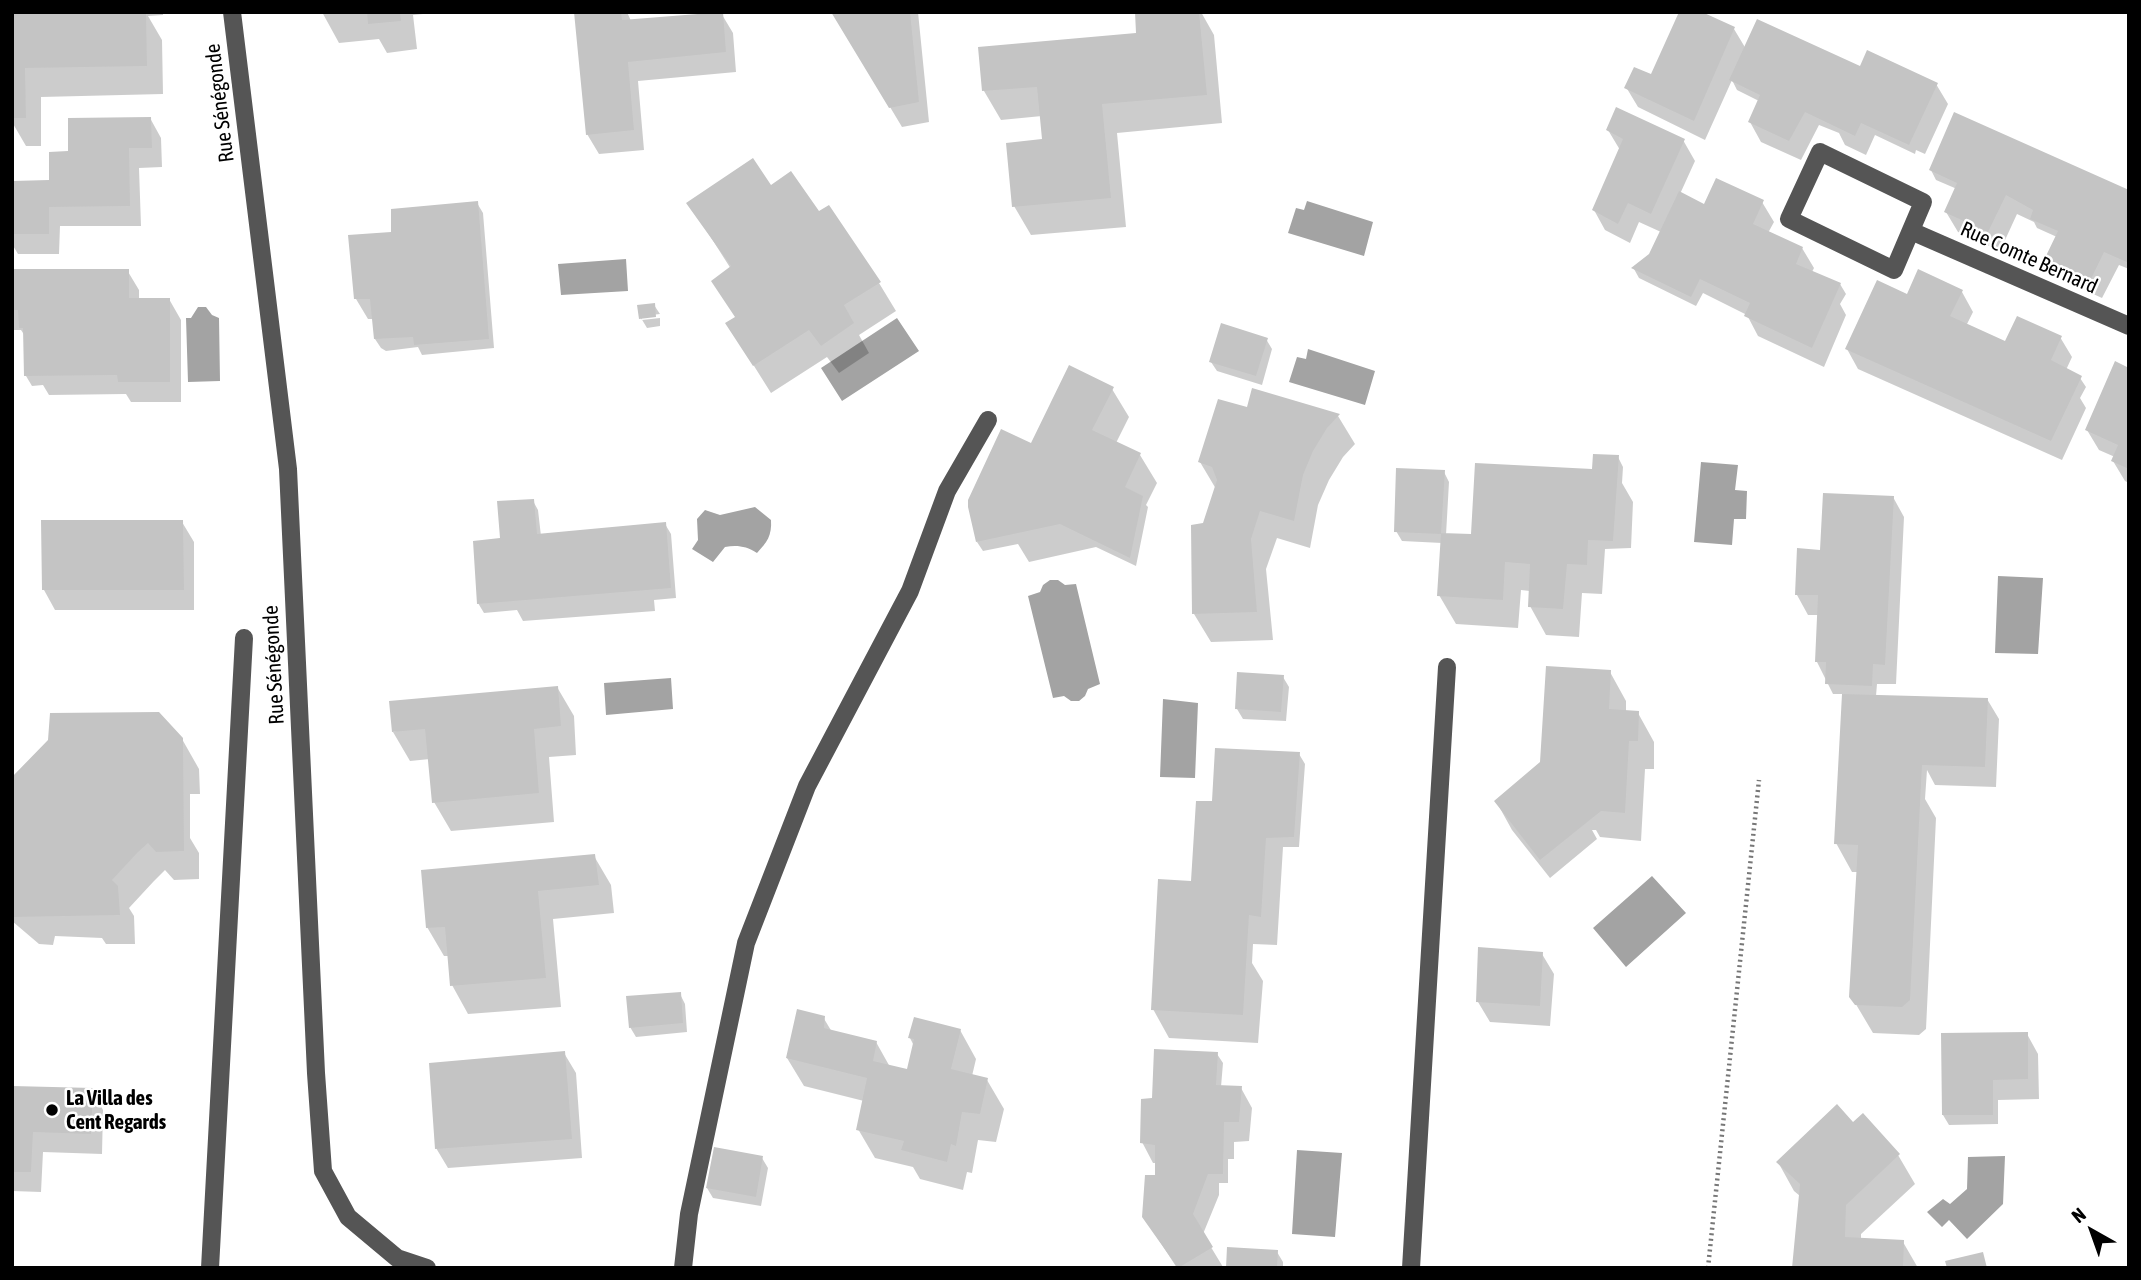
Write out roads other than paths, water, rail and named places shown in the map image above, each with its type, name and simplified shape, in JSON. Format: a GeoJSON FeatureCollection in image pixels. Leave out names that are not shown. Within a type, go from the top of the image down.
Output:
{"type":"FeatureCollection","features":[{"type":"Feature","properties":{"kind":"street","name":"Rue Sénégonde"},"geometry":{"type":"LineString","coordinates":[[232,12],[288,469],[323,1171],[348,1217],[397,1258],[427,1268]]}},
{"type":"Feature","properties":{"kind":"street"},"geometry":{"type":"LineString","coordinates":[[1820,152],[1923,202],[1911,232],[1894,270],[1788,219],[1820,152]]}},
{"type":"Feature","properties":{"kind":"street","name":"Rue Comte Bernard"},"geometry":{"type":"LineString","coordinates":[[1911,232],[2129,326]]}},
{"type":"Feature","properties":{"kind":"street"},"geometry":{"type":"LineString","coordinates":[[683,1268],[689,1214],[746,943],[807,786],[910,591],[947,491],[988,420]]}},
{"type":"Feature","properties":{"kind":"street"},"geometry":{"type":"LineString","coordinates":[[210,1268],[244,638]]}},
{"type":"Feature","properties":{"kind":"street"},"geometry":{"type":"LineString","coordinates":[[1411,1268],[1447,667]]}},
{"type":"Feature","properties":{"kind":"place","name":"La Villa des Cent Regards"},"geometry":{"type":"Point","coordinates":[52,1110]}}]}
